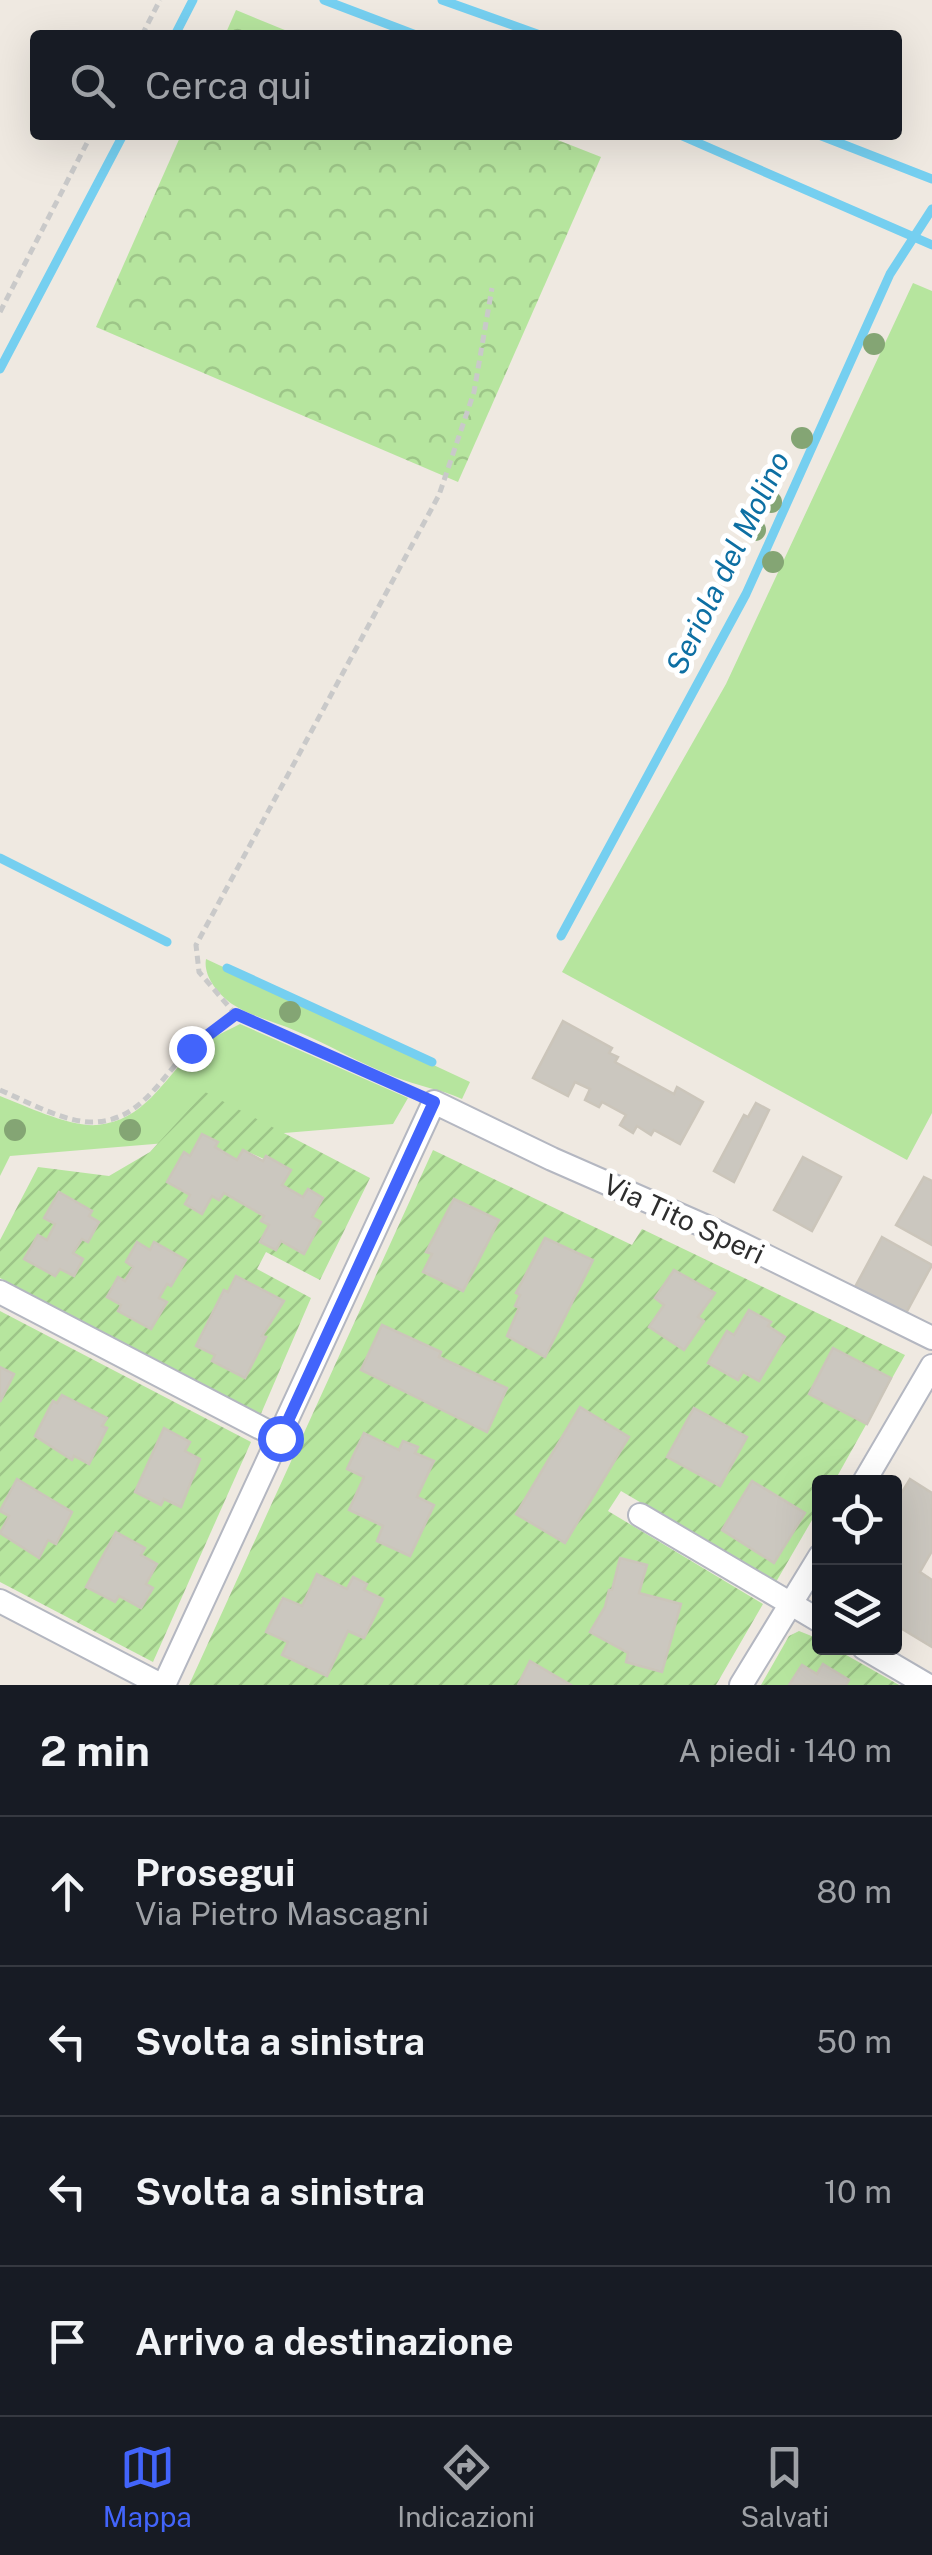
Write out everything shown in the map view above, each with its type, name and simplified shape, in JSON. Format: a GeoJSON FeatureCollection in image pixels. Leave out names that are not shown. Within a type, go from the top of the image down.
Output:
{"type":"FeatureCollection","features":[{"type":"Feature","properties":{"kind":"street","name":"Via Tito Speri"},"geometry":{"type":"LineString","coordinates":[[434,1102],[707,1227],[932,1338]]}},
{"type":"Feature","properties":{"kind":"street"},"geometry":{"type":"LineString","coordinates":[[0,1600],[162,1685],[434,1102]]}},
{"type":"Feature","properties":{"kind":"street"},"geometry":{"type":"LineString","coordinates":[[0,1292],[280,1438]]}},
{"type":"Feature","properties":{"kind":"street"},"geometry":{"type":"LineString","coordinates":[[868,1475],[932,1366]]}},
{"type":"Feature","properties":{"kind":"street"},"geometry":{"type":"LineString","coordinates":[[640,1515],[812,1615]]}},
{"type":"Feature","properties":{"kind":"street"},"geometry":{"type":"LineString","coordinates":[[741,1685],[814,1565]]}},
{"type":"Feature","properties":{"kind":"street"},"geometry":{"type":"LineString","coordinates":[[876,1655],[927,1685]]}},
{"type":"Feature","properties":{"kind":"path"},"geometry":{"type":"LineString","coordinates":[[145,30],[160,0]]}},
{"type":"Feature","properties":{"kind":"path"},"geometry":{"type":"LineString","coordinates":[[0,312],[88,140]]}},
{"type":"Feature","properties":{"kind":"path"},"geometry":{"type":"LineString","coordinates":[[434,1102],[236,1014],[200,972],[196,946],[439,494],[474,392],[492,288]]}},
{"type":"Feature","properties":{"kind":"path"},"geometry":{"type":"LineString","coordinates":[[0,1090],[54,1113],[96,1122],[133,1110],[162,1084],[191,1048],[236,1014]]}},
{"type":"Feature","properties":{"kind":"green space"},"geometry":{"type":"Polygon","coordinates":[[[236,10],[285,30],[227,30],[236,10]]]}},
{"type":"Feature","properties":{"kind":"green space"},"geometry":{"type":"Polygon","coordinates":[[[179,140],[558,140],[601,157],[458,482],[96,327],[179,140]]]}},
{"type":"Feature","properties":{"kind":"green space"},"geometry":{"type":"Polygon","coordinates":[[[913,283],[932,291],[932,1113],[907,1160],[562,972],[726,684],[913,283]]]}},
{"type":"Feature","properties":{"kind":"green space"},"geometry":{"type":"Polygon","coordinates":[[[206,959],[470,1082],[462,1099],[382,1072],[309,1036],[239,1008],[213,984],[206,959]]]}},
{"type":"Feature","properties":{"kind":"green space"},"geometry":{"type":"Polygon","coordinates":[[[240,1024],[408,1098],[393,1124],[10,1156],[0,1176],[0,1096],[74,1123],[113,1122],[140,1107],[198,1047],[240,1024]]]}},
{"type":"Feature","properties":{"kind":"green space"},"geometry":{"type":"Polygon","coordinates":[[[205,1092],[370,1178],[320,1280],[266,1252],[257,1269],[311,1298],[260,1416],[0,1278],[0,1240],[38,1167],[109,1176],[150,1152],[205,1092]],[[203,1134],[190,1156],[184,1153],[168,1182],[190,1195],[186,1205],[202,1214],[212,1196],[219,1200],[224,1193],[264,1216],[262,1221],[269,1225],[260,1242],[275,1250],[281,1241],[304,1253],[321,1223],[312,1217],[323,1197],[308,1189],[303,1197],[282,1185],[290,1171],[244,1150],[237,1160],[215,1147],[217,1142],[203,1134]]]}},
{"type":"Feature","properties":{"kind":"green space"},"geometry":{"type":"Polygon","coordinates":[[[433,1150],[632,1245],[642,1229],[905,1355],[838,1475],[812,1475],[812,1520],[776,1582],[621,1491],[608,1511],[763,1604],[716,1685],[189,1685],[433,1150]],[[364,1433],[347,1469],[364,1477],[349,1510],[383,1526],[377,1541],[433,1505],[417,1497],[433,1461],[415,1453],[417,1447],[404,1441],[399,1450],[364,1433]],[[317,1574],[302,1606],[282,1598],[267,1631],[288,1642],[282,1655],[327,1675],[348,1631],[364,1638],[383,1599],[364,1590],[367,1584],[353,1577],[347,1589],[317,1574]]]}},
{"type":"Feature","properties":{"kind":"green space"},"geometry":{"type":"Polygon","coordinates":[[[0,1311],[251,1442],[153,1662],[0,1582],[0,1311]]]}},
{"type":"Feature","properties":{"kind":"green space"},"geometry":{"type":"Polygon","coordinates":[[[799,1631],[812,1636],[812,1655],[846,1655],[899,1685],[761,1685],[789,1636],[799,1631]]]}},
{"type":"Feature","properties":{"kind":"building"},"geometry":{"type":"Polygon","coordinates":[[[563,1021],[612,1048],[609,1053],[618,1057],[615,1062],[674,1094],[677,1087],[703,1102],[680,1144],[637,1126],[633,1133],[620,1125],[626,1115],[602,1102],[599,1107],[585,1100],[590,1089],[575,1082],[568,1096],[533,1078],[563,1021]]]}},
{"type":"Feature","properties":{"kind":"building"},"geometry":{"type":"Polygon","coordinates":[[[756,1103],[769,1110],[734,1182],[714,1171],[744,1115],[748,1117],[756,1103]]]}},
{"type":"Feature","properties":{"kind":"building"},"geometry":{"type":"Polygon","coordinates":[[[202,1134],[218,1142],[215,1147],[237,1160],[243,1150],[263,1161],[266,1156],[291,1170],[282,1185],[303,1197],[308,1189],[323,1198],[312,1217],[321,1222],[304,1254],[281,1241],[276,1250],[260,1242],[269,1225],[261,1221],[264,1216],[224,1193],[219,1200],[212,1196],[202,1214],[185,1204],[190,1195],[167,1182],[184,1152],[190,1156],[202,1134]]]}},
{"type":"Feature","properties":{"kind":"building"},"geometry":{"type":"Polygon","coordinates":[[[803,1157],[841,1177],[812,1231],[774,1210],[803,1157]]]}},
{"type":"Feature","properties":{"kind":"building"},"geometry":{"type":"Polygon","coordinates":[[[924,1177],[932,1181],[932,1245],[896,1225],[924,1177]]]}},
{"type":"Feature","properties":{"kind":"building"},"geometry":{"type":"Polygon","coordinates":[[[59,1192],[92,1211],[89,1216],[99,1222],[88,1242],[82,1239],[73,1253],[83,1259],[74,1276],[60,1269],[55,1276],[24,1259],[38,1235],[47,1240],[55,1224],[44,1218],[59,1192]]]}},
{"type":"Feature","properties":{"kind":"building"},"geometry":{"type":"Polygon","coordinates":[[[454,1199],[499,1220],[463,1291],[423,1272],[432,1254],[426,1252],[454,1199]]]}},
{"type":"Feature","properties":{"kind":"building"},"geometry":{"type":"Polygon","coordinates":[[[882,1237],[932,1265],[905,1315],[855,1287],[882,1237]]]}},
{"type":"Feature","properties":{"kind":"building"},"geometry":{"type":"Polygon","coordinates":[[[545,1238],[593,1260],[545,1357],[507,1336],[519,1308],[515,1306],[520,1295],[516,1293],[545,1238]]]}},
{"type":"Feature","properties":{"kind":"building"},"geometry":{"type":"Polygon","coordinates":[[[137,1242],[150,1250],[154,1242],[186,1260],[159,1298],[167,1302],[151,1329],[118,1311],[121,1305],[107,1297],[118,1277],[125,1281],[133,1267],[126,1262],[137,1242]]]}},
{"type":"Feature","properties":{"kind":"building"},"geometry":{"type":"Polygon","coordinates":[[[674,1270],[715,1293],[698,1317],[704,1321],[684,1350],[649,1327],[664,1305],[655,1298],[674,1270]]]}},
{"type":"Feature","properties":{"kind":"building"},"geometry":{"type":"Polygon","coordinates":[[[236,1276],[284,1301],[262,1336],[266,1337],[245,1378],[212,1361],[215,1355],[196,1346],[224,1290],[228,1292],[236,1276]]]}},
{"type":"Feature","properties":{"kind":"building"},"geometry":{"type":"Polygon","coordinates":[[[749,1310],[771,1322],[768,1326],[785,1337],[759,1381],[743,1372],[738,1380],[708,1363],[727,1331],[734,1335],[749,1310]]]}},
{"type":"Feature","properties":{"kind":"building"},"geometry":{"type":"Polygon","coordinates":[[[382,1325],[507,1388],[487,1432],[361,1370],[382,1325]]]}},
{"type":"Feature","properties":{"kind":"building"},"geometry":{"type":"Polygon","coordinates":[[[833,1348],[891,1378],[867,1424],[809,1394],[833,1348]]]}},
{"type":"Feature","properties":{"kind":"building"},"geometry":{"type":"Polygon","coordinates":[[[0,1367],[14,1374],[0,1402],[0,1367]]]}},
{"type":"Feature","properties":{"kind":"building"},"geometry":{"type":"Polygon","coordinates":[[[62,1395],[107,1418],[102,1426],[107,1428],[89,1464],[74,1456],[72,1460],[35,1436],[53,1401],[57,1403],[62,1395]]]}},
{"type":"Feature","properties":{"kind":"building"},"geometry":{"type":"Polygon","coordinates":[[[580,1407],[629,1437],[565,1543],[516,1514],[580,1407]]]}},
{"type":"Feature","properties":{"kind":"building"},"geometry":{"type":"Polygon","coordinates":[[[694,1408],[747,1437],[720,1486],[667,1457],[694,1408]]]}},
{"type":"Feature","properties":{"kind":"building"},"geometry":{"type":"Polygon","coordinates":[[[164,1428],[190,1442],[185,1451],[200,1459],[181,1507],[164,1499],[161,1505],[135,1492],[164,1428]]]}},
{"type":"Feature","properties":{"kind":"building"},"geometry":{"type":"Polygon","coordinates":[[[364,1433],[399,1450],[403,1441],[418,1447],[415,1453],[434,1461],[417,1497],[434,1505],[410,1556],[377,1541],[383,1526],[349,1510],[364,1477],[347,1469],[364,1433]]]}},
{"type":"Feature","properties":{"kind":"building"},"geometry":{"type":"Polygon","coordinates":[[[17,1479],[72,1512],[56,1544],[48,1540],[39,1558],[0,1533],[9,1516],[0,1511],[17,1479]]]}},
{"type":"Feature","properties":{"kind":"building"},"geometry":{"type":"Polygon","coordinates":[[[910,1479],[932,1493],[932,1551],[920,1572],[932,1580],[932,1647],[902,1629],[902,1492],[910,1479]]]}},
{"type":"Feature","properties":{"kind":"building"},"geometry":{"type":"Polygon","coordinates":[[[752,1481],[805,1513],[774,1563],[722,1530],[752,1481]]]}},
{"type":"Feature","properties":{"kind":"building"},"geometry":{"type":"Polygon","coordinates":[[[116,1532],[145,1548],[141,1555],[157,1564],[146,1584],[153,1588],[141,1608],[119,1596],[115,1602],[86,1587],[116,1532]]]}},
{"type":"Feature","properties":{"kind":"building"},"geometry":{"type":"Polygon","coordinates":[[[620,1558],[647,1565],[639,1593],[681,1604],[662,1672],[626,1662],[628,1653],[590,1632],[612,1590],[620,1558]]]}},
{"type":"Feature","properties":{"kind":"building"},"geometry":{"type":"Polygon","coordinates":[[[317,1574],[347,1589],[353,1577],[367,1584],[364,1590],[383,1599],[364,1638],[348,1631],[327,1676],[282,1655],[288,1642],[266,1632],[283,1598],[302,1606],[317,1574]]]}},
{"type":"Feature","properties":{"kind":"building"},"geometry":{"type":"Polygon","coordinates":[[[530,1661],[571,1685],[518,1685],[530,1661]]]}},
{"type":"Feature","properties":{"kind":"building"},"geometry":{"type":"Polygon","coordinates":[[[823,1664],[849,1680],[846,1685],[789,1685],[802,1665],[817,1674],[823,1664]]]}},
{"type":"Feature","properties":{"kind":"waterway"},"geometry":{"type":"LineString","coordinates":[[178,30],[193,0]]}},
{"type":"Feature","properties":{"kind":"waterway"},"geometry":{"type":"LineString","coordinates":[[324,0],[403,30]]}},
{"type":"Feature","properties":{"kind":"waterway"},"geometry":{"type":"LineString","coordinates":[[442,0],[526,30]]}},
{"type":"Feature","properties":{"kind":"waterway"},"geometry":{"type":"LineString","coordinates":[[0,369],[120,140]]}},
{"type":"Feature","properties":{"kind":"waterway"},"geometry":{"type":"LineString","coordinates":[[691,140],[932,245]]}},
{"type":"Feature","properties":{"kind":"waterway"},"geometry":{"type":"LineString","coordinates":[[832,140],[932,179]]}},
{"type":"Feature","properties":{"kind":"waterway","name":"Seriola del Molino"},"geometry":{"type":"LineString","coordinates":[[561,936],[746,594],[890,274],[932,209]]}},
{"type":"Feature","properties":{"kind":"waterway"},"geometry":{"type":"LineString","coordinates":[[0,858],[167,942]]}},
{"type":"Feature","properties":{"kind":"waterway"},"geometry":{"type":"LineString","coordinates":[[227,968],[432,1062]]}},
{"type":"Feature","properties":{"kind":"route"},"geometry":{"type":"LineString","coordinates":[[191,1048],[236,1014],[434,1102],[280,1438]]}}]}
